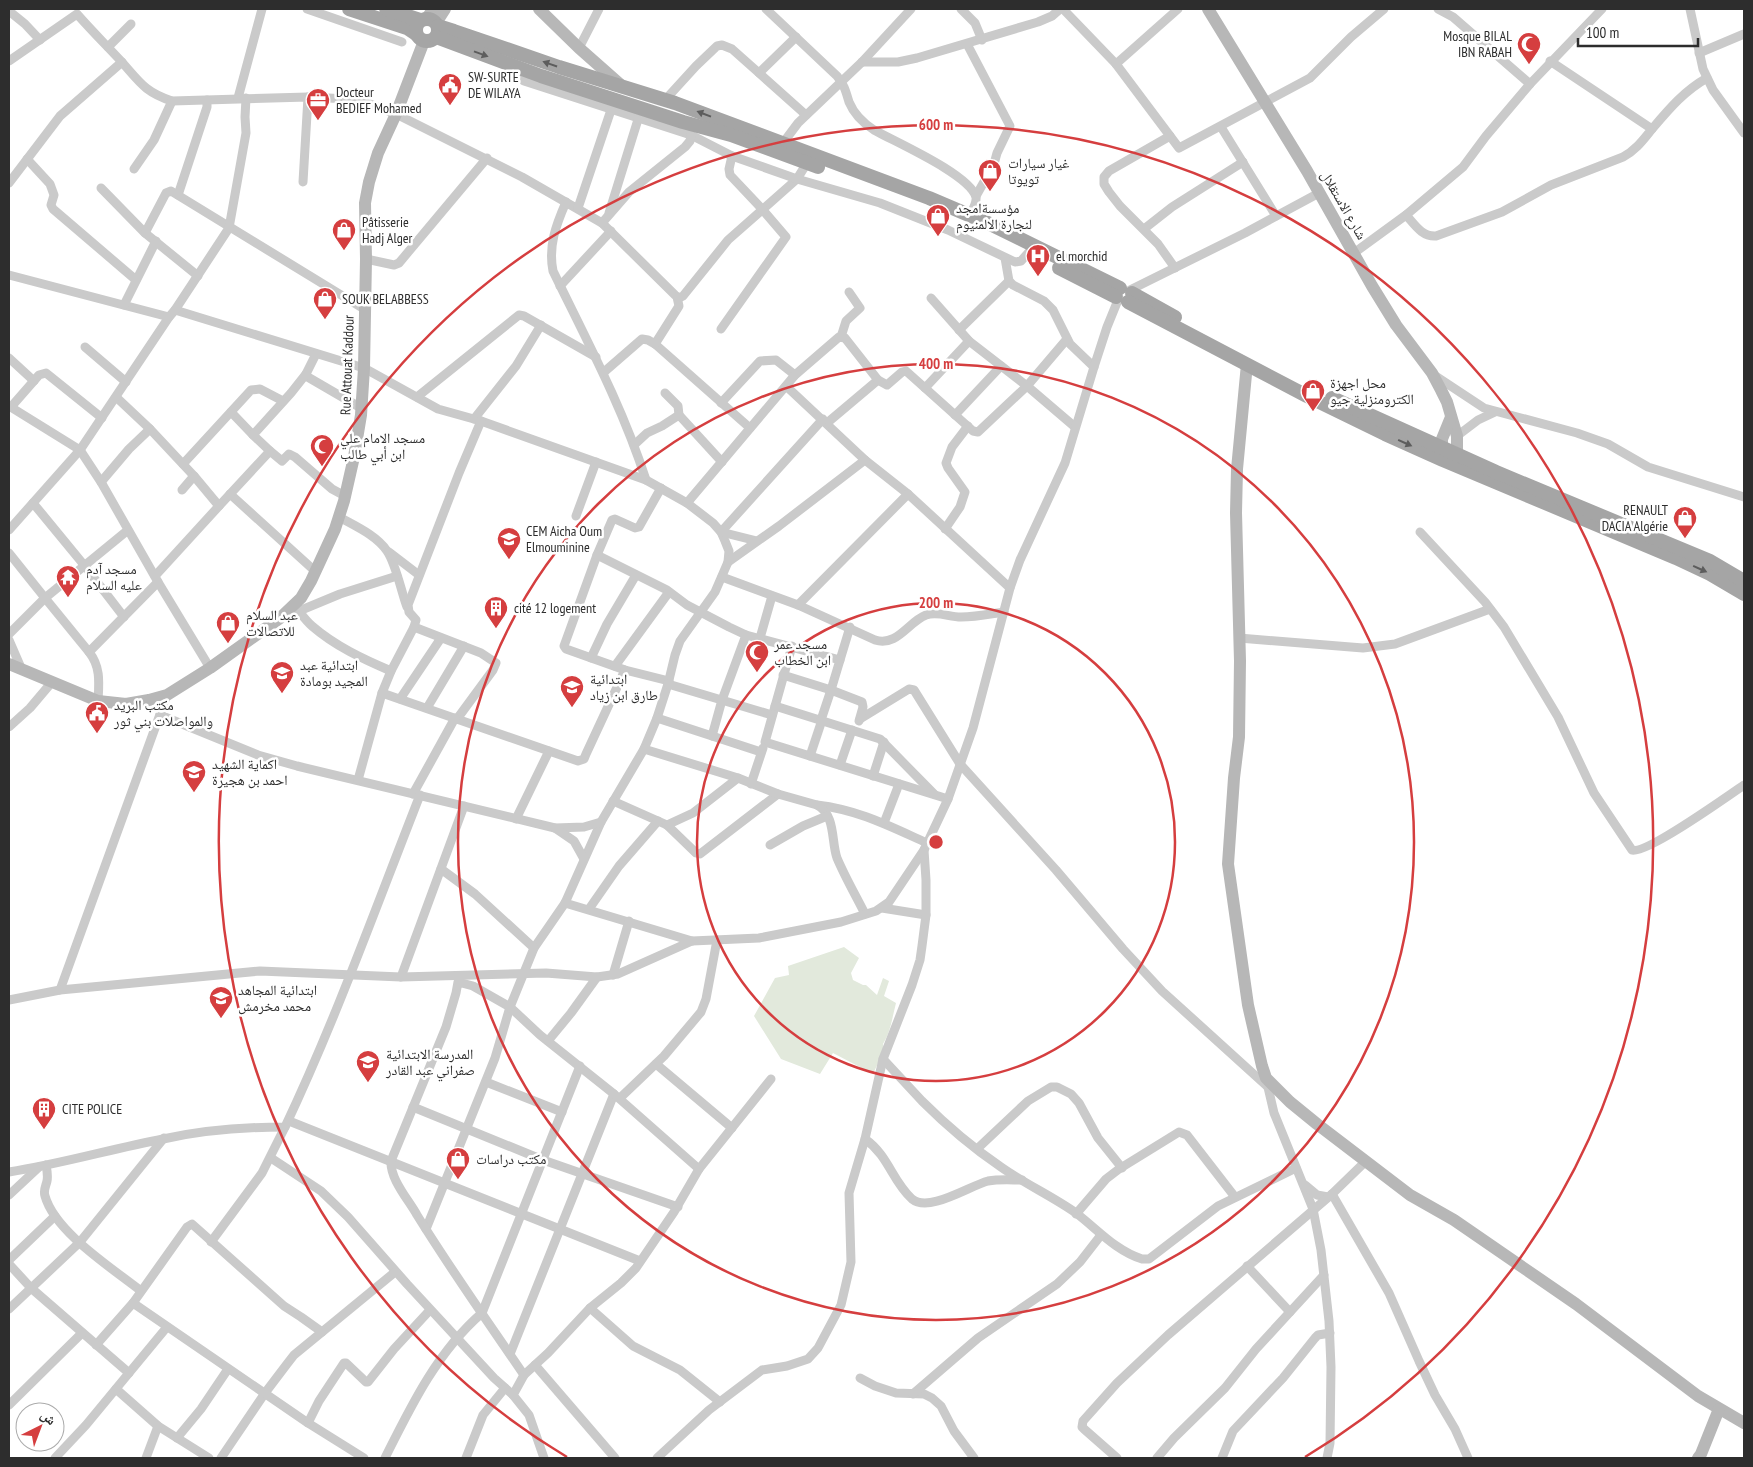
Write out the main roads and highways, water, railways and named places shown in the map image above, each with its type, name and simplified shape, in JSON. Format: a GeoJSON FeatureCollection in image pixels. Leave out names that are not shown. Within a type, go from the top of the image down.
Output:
{"type":"FeatureCollection","features":[{"type":"Feature","properties":{"kind":"main road"},"geometry":{"type":"LineString","coordinates":[[349,9],[407,28],[429,26],[445,28],[665,100],[970,214],[1345,415],[1458,460],[1702,570],[1744,594]]}},
{"type":"Feature","properties":{"kind":"main road"},"geometry":{"type":"LineString","coordinates":[[386,9],[429,26],[506,63],[640,113],[713,129],[807,162],[954,218],[1124,295],[1169,313],[1442,453]]}},
{"type":"Feature","properties":{"kind":"main road"},"geometry":{"type":"LineString","coordinates":[[1458,460],[1544,492],[1710,561],[1744,581]]}},
{"type":"Feature","properties":{"kind":"place","name":"Mosque BILAL IBN RABAH"},"geometry":{"type":"Point","coordinates":[1529,65]}},
{"type":"Feature","properties":{"kind":"place","name":"SW-SURTE DE WILAYA"},"geometry":{"type":"Point","coordinates":[450,106]}},
{"type":"Feature","properties":{"kind":"place","name":"Docteur BEDIEF Mohamed"},"geometry":{"type":"Point","coordinates":[318,121]}},
{"type":"Feature","properties":{"kind":"place","name":"غيار سيارات تويوتا"},"geometry":{"type":"Point","coordinates":[990,192]}},
{"type":"Feature","properties":{"kind":"place","name":"مؤسسةامجد لنجارة الالمنيوم"},"geometry":{"type":"Point","coordinates":[938,237]}},
{"type":"Feature","properties":{"kind":"place","name":"Pâtisserie Hadj Alger"},"geometry":{"type":"Point","coordinates":[344,251]}},
{"type":"Feature","properties":{"kind":"place","name":"el morchid"},"geometry":{"type":"Point","coordinates":[1038,277]}},
{"type":"Feature","properties":{"kind":"place","name":"SOUK BELABBESS"},"geometry":{"type":"Point","coordinates":[325,320]}},
{"type":"Feature","properties":{"kind":"place","name":"محل اجهزة الكترومنزلية جيو"},"geometry":{"type":"Point","coordinates":[1313,412]}},
{"type":"Feature","properties":{"kind":"place","name":"مسجد الامام علي ابن أبي طالب"},"geometry":{"type":"Point","coordinates":[322,467]}},
{"type":"Feature","properties":{"kind":"place","name":"RENAULT DACIA Algérie"},"geometry":{"type":"Point","coordinates":[1685,539]}},
{"type":"Feature","properties":{"kind":"place","name":"CEM Aicha Oum Elmouminine"},"geometry":{"type":"Point","coordinates":[509,560]}},
{"type":"Feature","properties":{"kind":"place","name":"مسجد آدم عليه السلام"},"geometry":{"type":"Point","coordinates":[68,598]}},
{"type":"Feature","properties":{"kind":"place","name":"cité 12 logement"},"geometry":{"type":"Point","coordinates":[496,629]}},
{"type":"Feature","properties":{"kind":"place","name":"عبد السلام للاتصالات"},"geometry":{"type":"Point","coordinates":[228,644]}},
{"type":"Feature","properties":{"kind":"place","name":"مسجد عمر ابن الخطاب"},"geometry":{"type":"Point","coordinates":[757,673]}},
{"type":"Feature","properties":{"kind":"place","name":"ابتدائية عبد المجيد بومادة"},"geometry":{"type":"Point","coordinates":[282,694]}},
{"type":"Feature","properties":{"kind":"place","name":"ابتدائية طارق ابن زياد"},"geometry":{"type":"Point","coordinates":[572,708]}},
{"type":"Feature","properties":{"kind":"place","name":"مكتب البريد والمواصلات بني ثور"},"geometry":{"type":"Point","coordinates":[97,734]}},
{"type":"Feature","properties":{"kind":"place","name":"اكماية الشهيد احمد بن هجيرة"},"geometry":{"type":"Point","coordinates":[194,793]}},
{"type":"Feature","properties":{"kind":"place","name":"ابتدائية المجاهد محمد مخرمش"},"geometry":{"type":"Point","coordinates":[221,1019]}},
{"type":"Feature","properties":{"kind":"place","name":"المدرسة الابتدائية صفراني عبد القادر"},"geometry":{"type":"Point","coordinates":[368,1083]}},
{"type":"Feature","properties":{"kind":"place","name":"CITE POLICE"},"geometry":{"type":"Point","coordinates":[44,1130]}},
{"type":"Feature","properties":{"kind":"place","name":"مكتب دراسات"},"geometry":{"type":"Point","coordinates":[458,1180]}}]}
